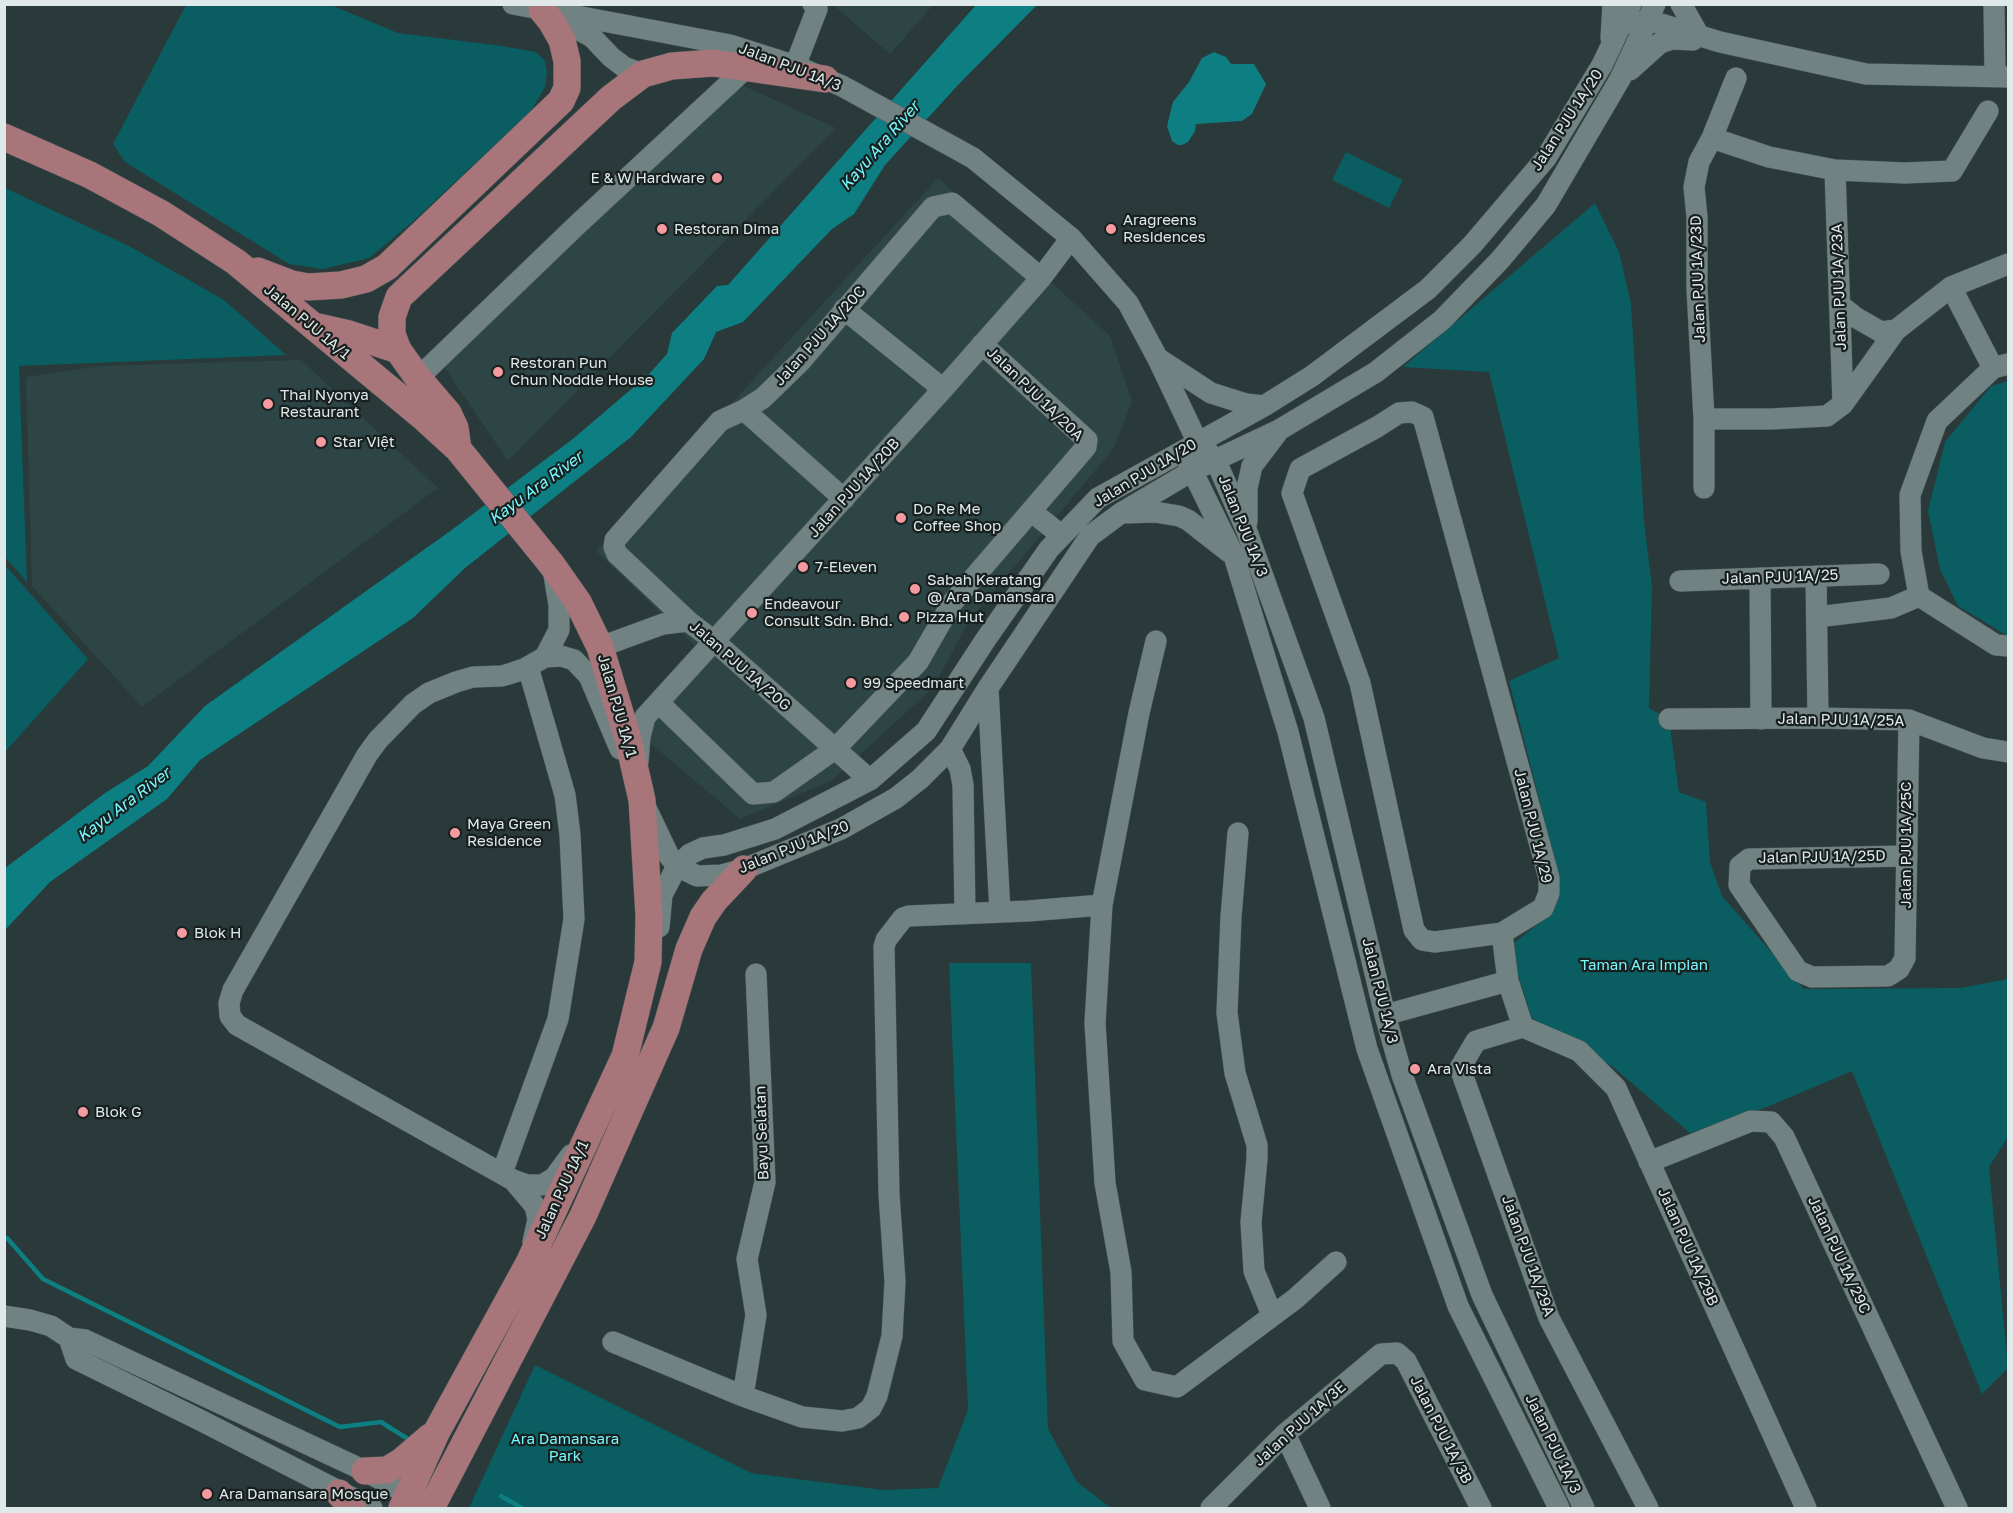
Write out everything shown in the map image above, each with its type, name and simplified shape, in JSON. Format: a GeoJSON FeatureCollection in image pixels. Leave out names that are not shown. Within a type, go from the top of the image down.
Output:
{"type":"FeatureCollection","features":[{"type":"Feature","properties":{"kind":"main road"},"geometry":{"type":"LineString","coordinates":[[236,262],[292,284],[308,287],[341,285],[358,281],[387,267],[561,101],[567,88],[567,61],[562,40],[542,10]]}},
{"type":"Feature","properties":{"kind":"main road"},"geometry":{"type":"LineString","coordinates":[[460,452],[455,428],[448,412],[418,378],[398,350],[392,334],[392,317],[399,297],[611,98],[643,74],[672,66],[713,63],[746,68],[794,70],[834,82]]}},
{"type":"Feature","properties":{"kind":"main road","name":"Jalan PJU 1A/1"},"geometry":{"type":"LineString","coordinates":[[4,137],[90,175],[162,214],[236,262],[423,417],[460,452],[552,565],[578,602],[600,647],[640,787],[649,916],[648,962],[625,1056],[529,1263],[437,1431],[405,1501]]}},
{"type":"Feature","properties":{"kind":"main road"},"geometry":{"type":"LineString","coordinates":[[312,326],[349,334],[398,350]]}},
{"type":"Feature","properties":{"kind":"main road","name":"Jalan PJU 1A/1"},"geometry":{"type":"LineString","coordinates":[[432,1507],[582,1216],[666,1028],[689,949],[703,916],[744,868]]}},
{"type":"Feature","properties":{"kind":"main road"},"geometry":{"type":"LineString","coordinates":[[365,1471],[387,1470],[402,1461],[437,1431]]}},
{"type":"Feature","properties":{"kind":"street","name":"Jalan PJU 1A/3"},"geometry":{"type":"LineString","coordinates":[[513,4],[730,45],[794,70]]}},
{"type":"Feature","properties":{"kind":"street"},"geometry":{"type":"LineString","coordinates":[[794,70],[817,9],[813,4]]}},
{"type":"Feature","properties":{"kind":"street"},"geometry":{"type":"LineString","coordinates":[[1613,4],[1606,58],[1610,62],[1627,30],[1651,13],[1720,42],[1866,74],[2002,76],[1994,4]]}},
{"type":"Feature","properties":{"kind":"street","name":"Jalan PJU 1A/20"},"geometry":{"type":"LineString","coordinates":[[1631,4],[1606,58],[1546,158],[1472,245],[1428,289],[1312,376],[1264,406],[1098,498],[1049,549],[986,639],[926,731],[870,780],[775,830],[724,845],[703,848],[690,854],[677,866],[697,876],[722,875],[744,868],[841,830],[896,798],[920,779],[950,748],[1090,536],[1121,513],[1192,471],[1279,430],[1376,372],[1450,313],[1500,260],[1546,205],[1620,79],[1651,13]]}},
{"type":"Feature","properties":{"kind":"street"},"geometry":{"type":"LineString","coordinates":[[1681,4],[1698,34]]}},
{"type":"Feature","properties":{"kind":"street"},"geometry":{"type":"LineString","coordinates":[[542,10],[592,37],[624,67],[643,74]]}},
{"type":"Feature","properties":{"kind":"street"},"geometry":{"type":"LineString","coordinates":[[1620,79],[1660,43],[1680,39],[1720,42]]}},
{"type":"Feature","properties":{"kind":"street","name":"Jalan PJU 1A/3"},"geometry":{"type":"LineString","coordinates":[[418,378],[577,225],[746,68]]}},
{"type":"Feature","properties":{"kind":"street","name":"Jalan PJU 1A/23D"},"geometry":{"type":"LineString","coordinates":[[1704,488],[1704,419],[1694,187],[1699,162],[1712,138],[1736,78]]}},
{"type":"Feature","properties":{"kind":"street","name":"Jalan PJU 1A/3"},"geometry":{"type":"LineString","coordinates":[[834,82],[972,158],[1071,238],[1128,303],[1158,359],[1190,445],[1192,471],[1234,556],[1288,732],[1367,1049],[1458,1306],[1559,1509]]}},
{"type":"Feature","properties":{"kind":"street"},"geometry":{"type":"LineString","coordinates":[[1712,138],[1769,157],[1835,170],[1905,173],[1952,171],[1988,111]]}},
{"type":"Feature","properties":{"kind":"street","name":"Jalan PJU 1A/23A"},"geometry":{"type":"LineString","coordinates":[[1835,170],[1843,404]]}},
{"type":"Feature","properties":{"kind":"street","name":"Jalan PJU 1A/20C"},"geometry":{"type":"LineString","coordinates":[[614,547],[615,540],[720,422],[763,398],[801,361],[933,207],[952,203],[1041,278]]}},
{"type":"Feature","properties":{"kind":"street","name":"Jalan PJU 1A/20B"},"geometry":{"type":"LineString","coordinates":[[640,787],[640,737],[645,717],[943,389],[1041,278],[1071,238]]}},
{"type":"Feature","properties":{"kind":"street"},"geometry":{"type":"LineString","coordinates":[[1704,419],[1827,416],[1843,404],[1896,330],[1952,287],[2008,264]]}},
{"type":"Feature","properties":{"kind":"street"},"geometry":{"type":"LineString","coordinates":[[1952,287],[2001,365],[1937,421],[1910,495],[1911,551],[1919,596],[1996,645],[2008,646]]}},
{"type":"Feature","properties":{"kind":"street"},"geometry":{"type":"LineString","coordinates":[[1840,305],[1861,321],[1881,332],[1896,330]]}},
{"type":"Feature","properties":{"kind":"street"},"geometry":{"type":"LineString","coordinates":[[844,309],[943,389]]}},
{"type":"Feature","properties":{"kind":"street","name":"Jalan PJU 1A/20A"},"geometry":{"type":"LineString","coordinates":[[659,703],[753,794],[774,792],[835,749],[918,662],[952,603],[1086,447],[1087,440],[982,344]]}},
{"type":"Feature","properties":{"kind":"street"},"geometry":{"type":"LineString","coordinates":[[1158,359],[1211,393],[1246,404],[1264,406]]}},
{"type":"Feature","properties":{"kind":"street"},"geometry":{"type":"LineString","coordinates":[[744,410],[844,499]]}},
{"type":"Feature","properties":{"kind":"street","name":"Jalan PJU 1A/29"},"geometry":{"type":"LineString","coordinates":[[1412,412],[1423,417],[1549,878],[1549,893],[1543,908],[1502,933],[1435,942],[1422,940],[1414,930],[1360,683],[1292,494],[1300,469],[1399,413],[1412,412]]}},
{"type":"Feature","properties":{"kind":"street"},"geometry":{"type":"LineString","coordinates":[[1246,529],[1247,488],[1252,466],[1279,430]]}},
{"type":"Feature","properties":{"kind":"street"},"geometry":{"type":"LineString","coordinates":[[1190,445],[1215,459]]}},
{"type":"Feature","properties":{"kind":"street","name":"Jalan PJU 1A/3"},"geometry":{"type":"LineString","coordinates":[[1215,459],[1246,529],[1314,718],[1384,1015],[1402,1075],[1482,1295],[1584,1509]]}},
{"type":"Feature","properties":{"kind":"street"},"geometry":{"type":"LineString","coordinates":[[1032,512],[1061,535]]}},
{"type":"Feature","properties":{"kind":"street"},"geometry":{"type":"LineString","coordinates":[[1121,513],[1155,512],[1179,516],[1188,520],[1234,556]]}},
{"type":"Feature","properties":{"kind":"street","name":"Jalan PJU 1A/20G"},"geometry":{"type":"LineString","coordinates":[[614,547],[617,554],[688,621],[714,641],[870,780]]}},
{"type":"Feature","properties":{"kind":"street"},"geometry":{"type":"LineString","coordinates":[[508,1177],[558,1019],[574,919],[570,835],[565,795],[536,662],[559,630],[559,605],[552,565]]}},
{"type":"Feature","properties":{"kind":"street","name":"Jalan PJU 1A/25"},"geometry":{"type":"LineString","coordinates":[[1680,581],[1879,574]]}},
{"type":"Feature","properties":{"kind":"street"},"geometry":{"type":"LineString","coordinates":[[1816,576],[1818,718]]}},
{"type":"Feature","properties":{"kind":"street"},"geometry":{"type":"LineString","coordinates":[[1760,578],[1761,719]]}},
{"type":"Feature","properties":{"kind":"street"},"geometry":{"type":"LineString","coordinates":[[1817,617],[1891,608],[1919,596]]}},
{"type":"Feature","properties":{"kind":"street"},"geometry":{"type":"LineString","coordinates":[[600,647],[663,624],[688,621]]}},
{"type":"Feature","properties":{"kind":"street"},"geometry":{"type":"LineString","coordinates":[[1156,641],[1139,713],[1102,905],[1095,1023],[1105,1183],[1121,1272],[1123,1341],[1145,1380],[1177,1387],[1295,1299],[1336,1262]]}},
{"type":"Feature","properties":{"kind":"street"},"geometry":{"type":"LineString","coordinates":[[591,1128],[554,1178],[543,1185],[527,1185],[508,1177],[237,1026],[230,1016],[229,1003],[233,990],[367,755],[378,740],[413,704],[429,693],[473,677],[502,676],[536,662],[561,656],[574,660],[589,676],[669,856],[677,866],[662,895],[659,914],[660,955],[656,983],[625,1056]]}},
{"type":"Feature","properties":{"kind":"street"},"geometry":{"type":"LineString","coordinates":[[988,688],[1000,912]]}},
{"type":"Feature","properties":{"kind":"street","name":"Jalan PJU 1A/25A"},"geometry":{"type":"LineString","coordinates":[[1669,719],[1909,720],[1983,748],[2008,752]]}},
{"type":"Feature","properties":{"kind":"street","name":"Jalan PJU 1A/25C"},"geometry":{"type":"LineString","coordinates":[[1899,969],[1905,958],[1909,720]]}},
{"type":"Feature","properties":{"kind":"street"},"geometry":{"type":"LineString","coordinates":[[950,748],[960,769],[963,785],[966,914]]}},
{"type":"Feature","properties":{"kind":"street"},"geometry":{"type":"LineString","coordinates":[[1238,833],[1231,918],[1227,1013],[1235,1074],[1257,1144],[1251,1222],[1254,1271],[1272,1315]]}},
{"type":"Feature","properties":{"kind":"street","name":"Jalan PJU 1A/25D"},"geometry":{"type":"LineString","coordinates":[[1899,969],[1888,976],[1812,977],[1798,971],[1739,885],[1740,866],[1749,859],[1907,856]]}},
{"type":"Feature","properties":{"kind":"street"},"geometry":{"type":"LineString","coordinates":[[613,1342],[743,1396],[802,1417],[842,1420],[858,1418],[871,1408],[877,1396],[892,1336],[895,1282],[889,1194],[884,947],[886,940],[903,918],[919,914],[966,914],[1102,905]]}},
{"type":"Feature","properties":{"kind":"street"},"geometry":{"type":"LineString","coordinates":[[1502,933],[1508,981],[1523,1027]]}},
{"type":"Feature","properties":{"kind":"street","name":"Bayu Selatan"},"geometry":{"type":"LineString","coordinates":[[743,1396],[756,1315],[747,1259],[765,1182],[756,974]]}},
{"type":"Feature","properties":{"kind":"street"},"geometry":{"type":"LineString","coordinates":[[1384,1015],[1508,981]]}},
{"type":"Feature","properties":{"kind":"street","name":"Jalan PJU 1A/29B"},"geometry":{"type":"LineString","coordinates":[[1523,1027],[1580,1051],[1616,1088],[1806,1509]]}},
{"type":"Feature","properties":{"kind":"street","name":"Jalan PJU 1A/29A"},"geometry":{"type":"LineString","coordinates":[[1523,1027],[1476,1041],[1460,1068],[1549,1318],[1648,1509]]}},
{"type":"Feature","properties":{"kind":"street","name":"Jalan PJU 1A/29C"},"geometry":{"type":"LineString","coordinates":[[1650,1162],[1751,1121],[1771,1122],[1784,1137],[1958,1509]]}},
{"type":"Feature","properties":{"kind":"street"},"geometry":{"type":"LineString","coordinates":[[508,1177],[535,1206],[537,1212],[538,1219],[529,1263]]}},
{"type":"Feature","properties":{"kind":"street"},"geometry":{"type":"LineString","coordinates":[[4,1316],[51,1326],[69,1338],[85,1340],[365,1471],[405,1501],[432,1507]]}},
{"type":"Feature","properties":{"kind":"street"},"geometry":{"type":"LineString","coordinates":[[69,1338],[76,1359],[202,1420],[346,1501],[372,1509]]}},
{"type":"Feature","properties":{"kind":"street","name":"Jalan PJU 1A/3E"},"geometry":{"type":"LineString","coordinates":[[1211,1509],[1285,1434],[1382,1354],[1397,1353]]}},
{"type":"Feature","properties":{"kind":"street","name":"Jalan PJU 1A/3B"},"geometry":{"type":"LineString","coordinates":[[1397,1353],[1406,1361],[1481,1509]]}},
{"type":"Feature","properties":{"kind":"street"},"geometry":{"type":"LineString","coordinates":[[1285,1434],[1320,1509]]}},
{"type":"Feature","properties":{"kind":"shaded area"},"geometry":{"type":"Polygon","coordinates":[[[833,5],[933,5],[890,54],[833,5]]]}},
{"type":"Feature","properties":{"kind":"shaded area"},"geometry":{"type":"Polygon","coordinates":[[[740,84],[836,128],[508,461],[442,364],[740,84]]]}},
{"type":"Feature","properties":{"kind":"shaded area"},"geometry":{"type":"Polygon","coordinates":[[[938,178],[1110,336],[1132,401],[1114,448],[970,620],[932,689],[831,781],[740,819],[650,743],[645,717],[697,648],[596,551],[938,178]]]}},
{"type":"Feature","properties":{"kind":"shaded area"},"geometry":{"type":"Polygon","coordinates":[[[301,360],[438,488],[142,707],[32,586],[26,377],[100,366],[301,360]]]}},
{"type":"Feature","properties":{"kind":"green space"},"geometry":{"type":"Polygon","coordinates":[[[186,5],[331,5],[398,33],[536,52],[545,61],[547,72],[545,87],[531,111],[410,224],[369,258],[323,269],[289,264],[125,162],[113,144],[186,5]]]}},
{"type":"Feature","properties":{"kind":"green space"},"geometry":{"type":"Polygon","coordinates":[[[1346,152],[1403,180],[1389,208],[1332,180],[1346,152]]]}},
{"type":"Feature","properties":{"kind":"green space"},"geometry":{"type":"Polygon","coordinates":[[[5,188],[129,246],[224,300],[286,355],[19,366],[27,582],[5,557],[5,188]]]}},
{"type":"Feature","properties":{"kind":"green space","name":"Taman Ara Impian"},"geometry":{"type":"Polygon","coordinates":[[[1595,203],[1619,252],[1631,303],[1644,521],[1652,587],[1649,708],[1669,719],[1679,792],[1706,802],[1710,862],[1722,896],[1804,989],[1960,988],[2008,979],[2008,1137],[1989,1167],[2008,1368],[1982,1394],[1852,1071],[1767,1107],[1690,1133],[1613,1067],[1532,1018],[1517,972],[1513,944],[1554,911],[1553,853],[1509,681],[1559,658],[1489,372],[1403,367],[1595,203]]]}},
{"type":"Feature","properties":{"kind":"green space"},"geometry":{"type":"Polygon","coordinates":[[[2008,381],[2008,636],[1958,606],[1940,569],[1928,511],[1945,442],[1991,386],[2008,381]]]}},
{"type":"Feature","properties":{"kind":"green space"},"geometry":{"type":"Polygon","coordinates":[[[5,565],[88,659],[5,752],[5,565]]]}},
{"type":"Feature","properties":{"kind":"green space","name":"Ara Damansara Park"},"geometry":{"type":"Polygon","coordinates":[[[949,963],[1031,963],[1048,1429],[1077,1482],[1111,1508],[469,1508],[535,1365],[751,1473],[883,1490],[938,1488],[968,1410],[949,963]]]}},
{"type":"Feature","properties":{"kind":"water","name":"Kayu Ara River"},"geometry":{"type":"Polygon","coordinates":[[[976,5],[1037,5],[958,85],[885,165],[854,214],[832,229],[743,322],[716,332],[704,359],[631,437],[465,568],[413,618],[200,760],[167,799],[50,882],[5,930],[5,868],[105,793],[148,766],[205,706],[453,529],[574,438],[649,374],[667,354],[672,333],[717,286],[728,285],[976,5]]]}},
{"type":"Feature","properties":{"kind":"water"},"geometry":{"type":"Polygon","coordinates":[[[1214,52],[1226,57],[1231,64],[1254,64],[1266,84],[1252,114],[1242,121],[1196,124],[1195,131],[1188,142],[1178,145],[1172,141],[1167,126],[1173,102],[1189,82],[1202,58],[1214,52]]]}},
{"type":"Feature","properties":{"kind":"waterway"},"geometry":{"type":"LineString","coordinates":[[7,1238],[43,1279],[340,1427],[381,1422],[411,1441]]}},
{"type":"Feature","properties":{"kind":"waterway"},"geometry":{"type":"LineString","coordinates":[[501,1496],[522,1508]]}},
{"type":"Feature","properties":{"kind":"place","name":"E & W Hardware"},"geometry":{"type":"Point","coordinates":[717,178]}},
{"type":"Feature","properties":{"kind":"place","name":"Restoran Dima"},"geometry":{"type":"Point","coordinates":[662,229]}},
{"type":"Feature","properties":{"kind":"place","name":"Aragreens Residences"},"geometry":{"type":"Point","coordinates":[1111,229]}},
{"type":"Feature","properties":{"kind":"place","name":"Restoran Pun Chun Noddle House"},"geometry":{"type":"Point","coordinates":[498,372]}},
{"type":"Feature","properties":{"kind":"place","name":"Thai Nyonya Restaurant"},"geometry":{"type":"Point","coordinates":[268,404]}},
{"type":"Feature","properties":{"kind":"place","name":"Star Việt"},"geometry":{"type":"Point","coordinates":[321,442]}},
{"type":"Feature","properties":{"kind":"place","name":"Do Re Me Coffee Shop"},"geometry":{"type":"Point","coordinates":[901,518]}},
{"type":"Feature","properties":{"kind":"place","name":"7-Eleven"},"geometry":{"type":"Point","coordinates":[803,567]}},
{"type":"Feature","properties":{"kind":"place","name":"Sabah Keratang @ Ara Damansara"},"geometry":{"type":"Point","coordinates":[915,589]}},
{"type":"Feature","properties":{"kind":"place","name":"Endeavour Consult Sdn. Bhd."},"geometry":{"type":"Point","coordinates":[752,613]}},
{"type":"Feature","properties":{"kind":"place","name":"Pizza Hut"},"geometry":{"type":"Point","coordinates":[904,617]}},
{"type":"Feature","properties":{"kind":"place","name":"99 Speedmart"},"geometry":{"type":"Point","coordinates":[851,683]}},
{"type":"Feature","properties":{"kind":"place","name":"Maya Green Residence"},"geometry":{"type":"Point","coordinates":[455,833]}},
{"type":"Feature","properties":{"kind":"place","name":"Blok H"},"geometry":{"type":"Point","coordinates":[182,933]}},
{"type":"Feature","properties":{"kind":"place","name":"Ara Vista"},"geometry":{"type":"Point","coordinates":[1415,1069]}},
{"type":"Feature","properties":{"kind":"place","name":"Blok G"},"geometry":{"type":"Point","coordinates":[83,1112]}},
{"type":"Feature","properties":{"kind":"place","name":"Ara Damansara Mosque"},"geometry":{"type":"Point","coordinates":[207,1494]}}]}
